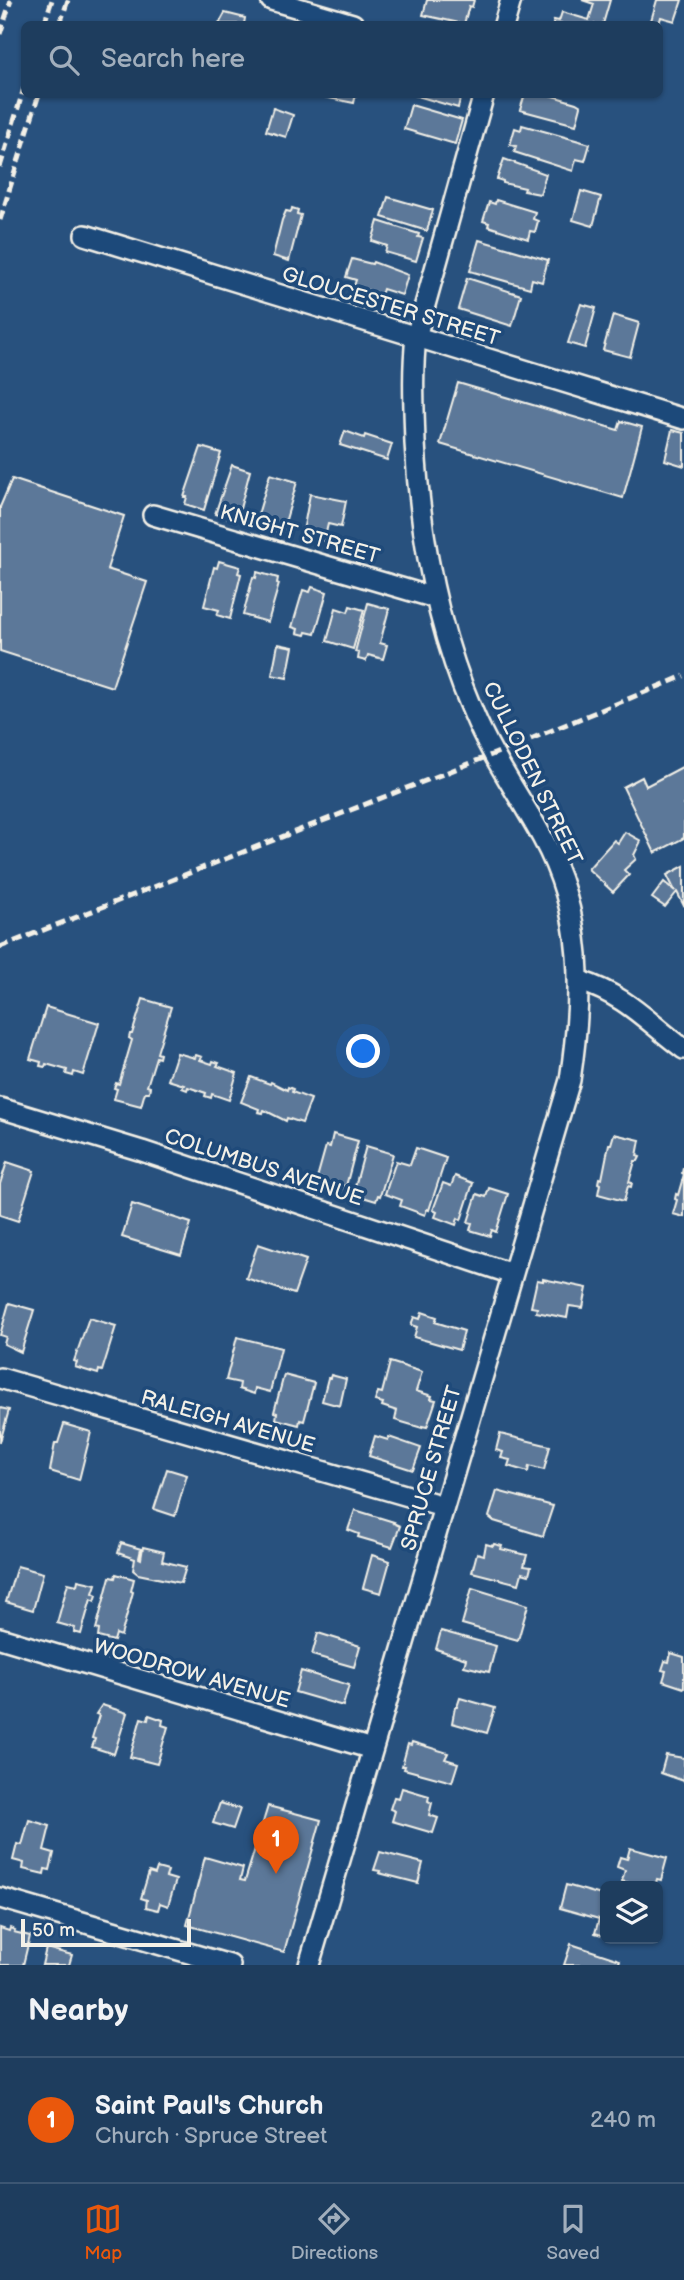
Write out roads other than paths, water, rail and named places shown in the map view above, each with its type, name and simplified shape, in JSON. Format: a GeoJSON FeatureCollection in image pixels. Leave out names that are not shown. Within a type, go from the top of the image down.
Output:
{"type":"FeatureCollection","features":[{"type":"Feature","properties":{"kind":"street"},"geometry":{"type":"LineString","coordinates":[[271,0],[344,21]]}},
{"type":"Feature","properties":{"kind":"street"},"geometry":{"type":"LineString","coordinates":[[505,21],[511,0]]}},
{"type":"Feature","properties":{"kind":"street","name":"CULLODEN STREET"},"geometry":{"type":"LineString","coordinates":[[483,98],[416,337],[412,376],[418,503],[435,598],[473,712],[554,860],[568,900],[577,941],[580,981]]}},
{"type":"Feature","properties":{"kind":"street","name":"GLOUCESTER STREET"},"geometry":{"type":"LineString","coordinates":[[85,235],[684,419]]}},
{"type":"Feature","properties":{"kind":"street","name":"KNIGHT STREET"},"geometry":{"type":"LineString","coordinates":[[153,515],[435,598]]}},
{"type":"Feature","properties":{"kind":"street"},"geometry":{"type":"LineString","coordinates":[[580,981],[601,988],[625,1001],[684,1049]]}},
{"type":"Feature","properties":{"kind":"street","name":"SPRUCE STREET"},"geometry":{"type":"LineString","coordinates":[[309,1965],[570,1080],[578,1030],[580,981]]}},
{"type":"Feature","properties":{"kind":"street","name":"COLUMBUS AVENUE"},"geometry":{"type":"LineString","coordinates":[[0,1108],[142,1151],[512,1274]]}},
{"type":"Feature","properties":{"kind":"street","name":"RALEIGH AVENUE"},"geometry":{"type":"LineString","coordinates":[[0,1378],[443,1506]]}},
{"type":"Feature","properties":{"kind":"street","name":"WOODROW AVENUE"},"geometry":{"type":"LineString","coordinates":[[0,1638],[372,1749]]}},
{"type":"Feature","properties":{"kind":"street"},"geometry":{"type":"LineString","coordinates":[[0,1898],[230,1965]]}},
{"type":"Feature","properties":{"kind":"railway"},"geometry":{"type":"LineString","coordinates":[[0,34],[11,0]]}},
{"type":"Feature","properties":{"kind":"railway"},"geometry":{"type":"LineString","coordinates":[[45,21],[52,0]]}},
{"type":"Feature","properties":{"kind":"railway"},"geometry":{"type":"LineString","coordinates":[[61,21],[68,0]]}},
{"type":"Feature","properties":{"kind":"railway"},"geometry":{"type":"LineString","coordinates":[[0,167],[21,98]]}},
{"type":"Feature","properties":{"kind":"railway"},"geometry":{"type":"LineString","coordinates":[[0,220],[38,98]]}},
{"type":"Feature","properties":{"kind":"railway"},"geometry":{"type":"LineString","coordinates":[[0,947],[494,754],[684,676]]}},
{"type":"Feature","properties":{"kind":"place","name":"Saint Paul's Church"},"geometry":{"type":"Point","coordinates":[276,1874]}}]}
